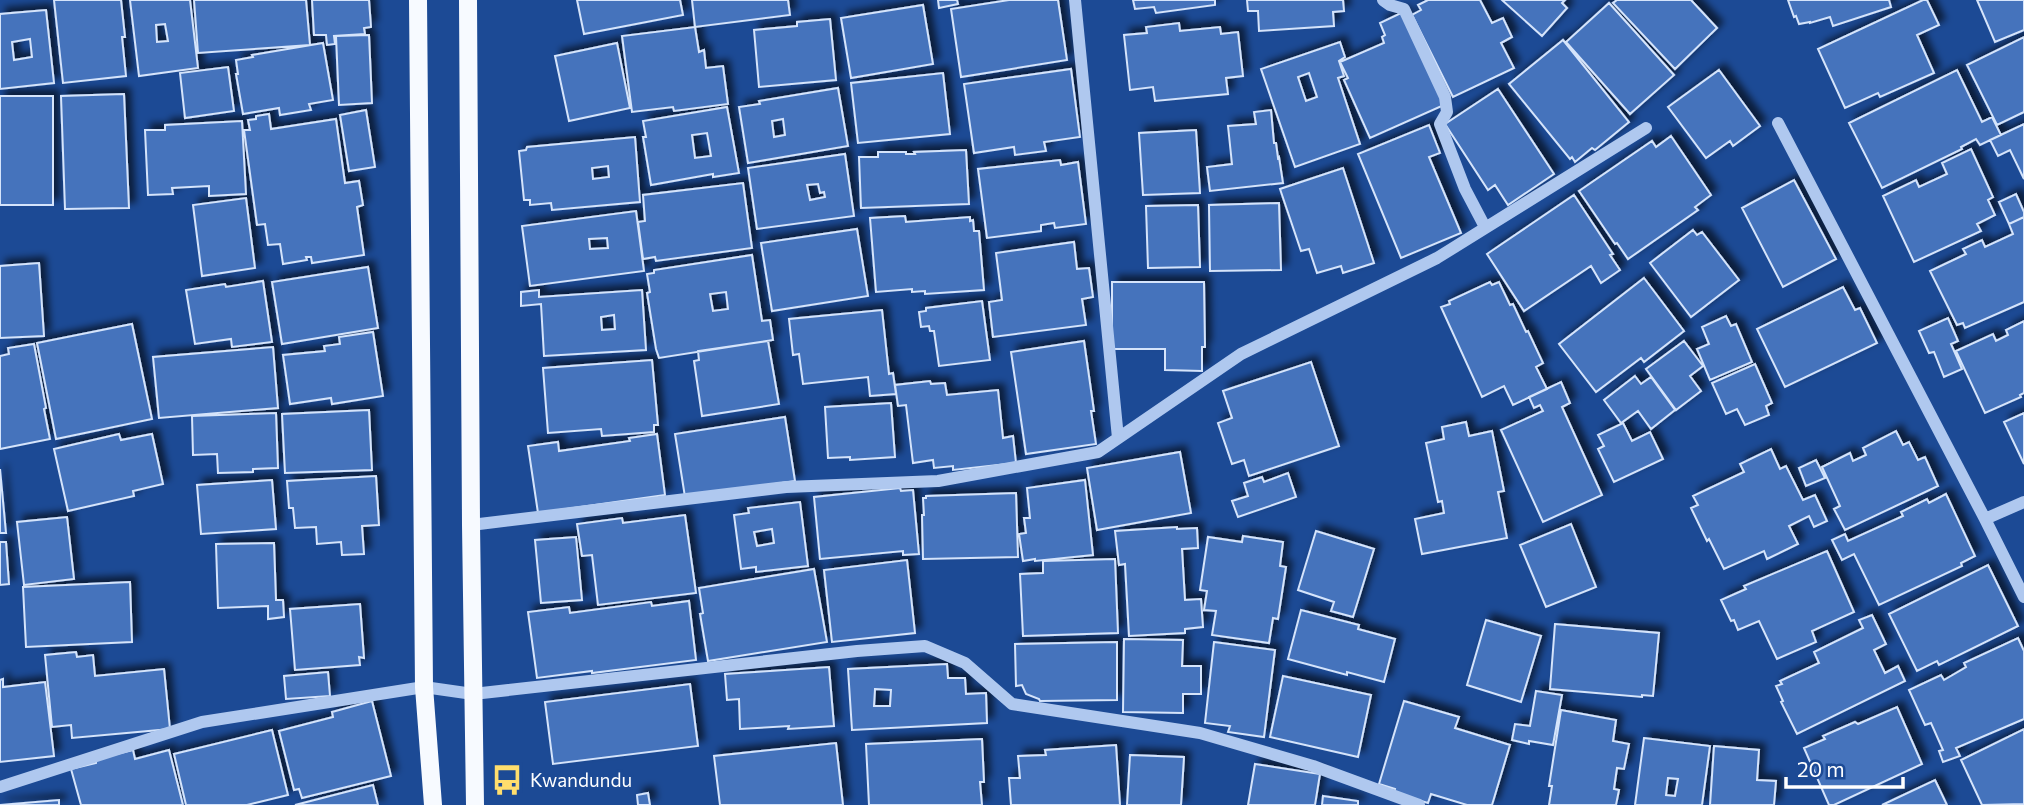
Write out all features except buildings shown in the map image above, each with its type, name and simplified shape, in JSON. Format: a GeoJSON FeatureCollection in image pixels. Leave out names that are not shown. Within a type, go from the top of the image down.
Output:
{"type":"FeatureCollection","features":[{"type":"Feature","properties":{"kind":"main road"},"geometry":{"type":"LineString","coordinates":[[418,0],[424,687],[433,805]]}},
{"type":"Feature","properties":{"kind":"main road"},"geometry":{"type":"LineString","coordinates":[[468,0],[475,805]]}},
{"type":"Feature","properties":{"kind":"street"},"geometry":{"type":"LineString","coordinates":[[1075,0],[1118,438]]}},
{"type":"Feature","properties":{"kind":"street"},"geometry":{"type":"LineString","coordinates":[[1384,0],[1404,9],[1445,97],[1447,112],[1440,124],[1465,189],[1485,227]]}},
{"type":"Feature","properties":{"kind":"street"},"geometry":{"type":"LineString","coordinates":[[1778,122],[2024,597]]}},
{"type":"Feature","properties":{"kind":"street"},"geometry":{"type":"LineString","coordinates":[[471,525],[786,487],[938,481],[1098,452],[1241,354],[1437,258],[1646,128]]}},
{"type":"Feature","properties":{"kind":"street"},"geometry":{"type":"LineString","coordinates":[[1985,519],[2024,502]]}},
{"type":"Feature","properties":{"kind":"street"},"geometry":{"type":"LineString","coordinates":[[0,786],[202,722],[424,687],[473,694],[857,651],[925,646],[965,663],[1012,704],[1200,733],[1314,766],[1419,805]]}},
{"type":"Feature","properties":{"kind":"place","name":"Kwandundu"},"geometry":{"type":"Point","coordinates":[507,780]}}]}
